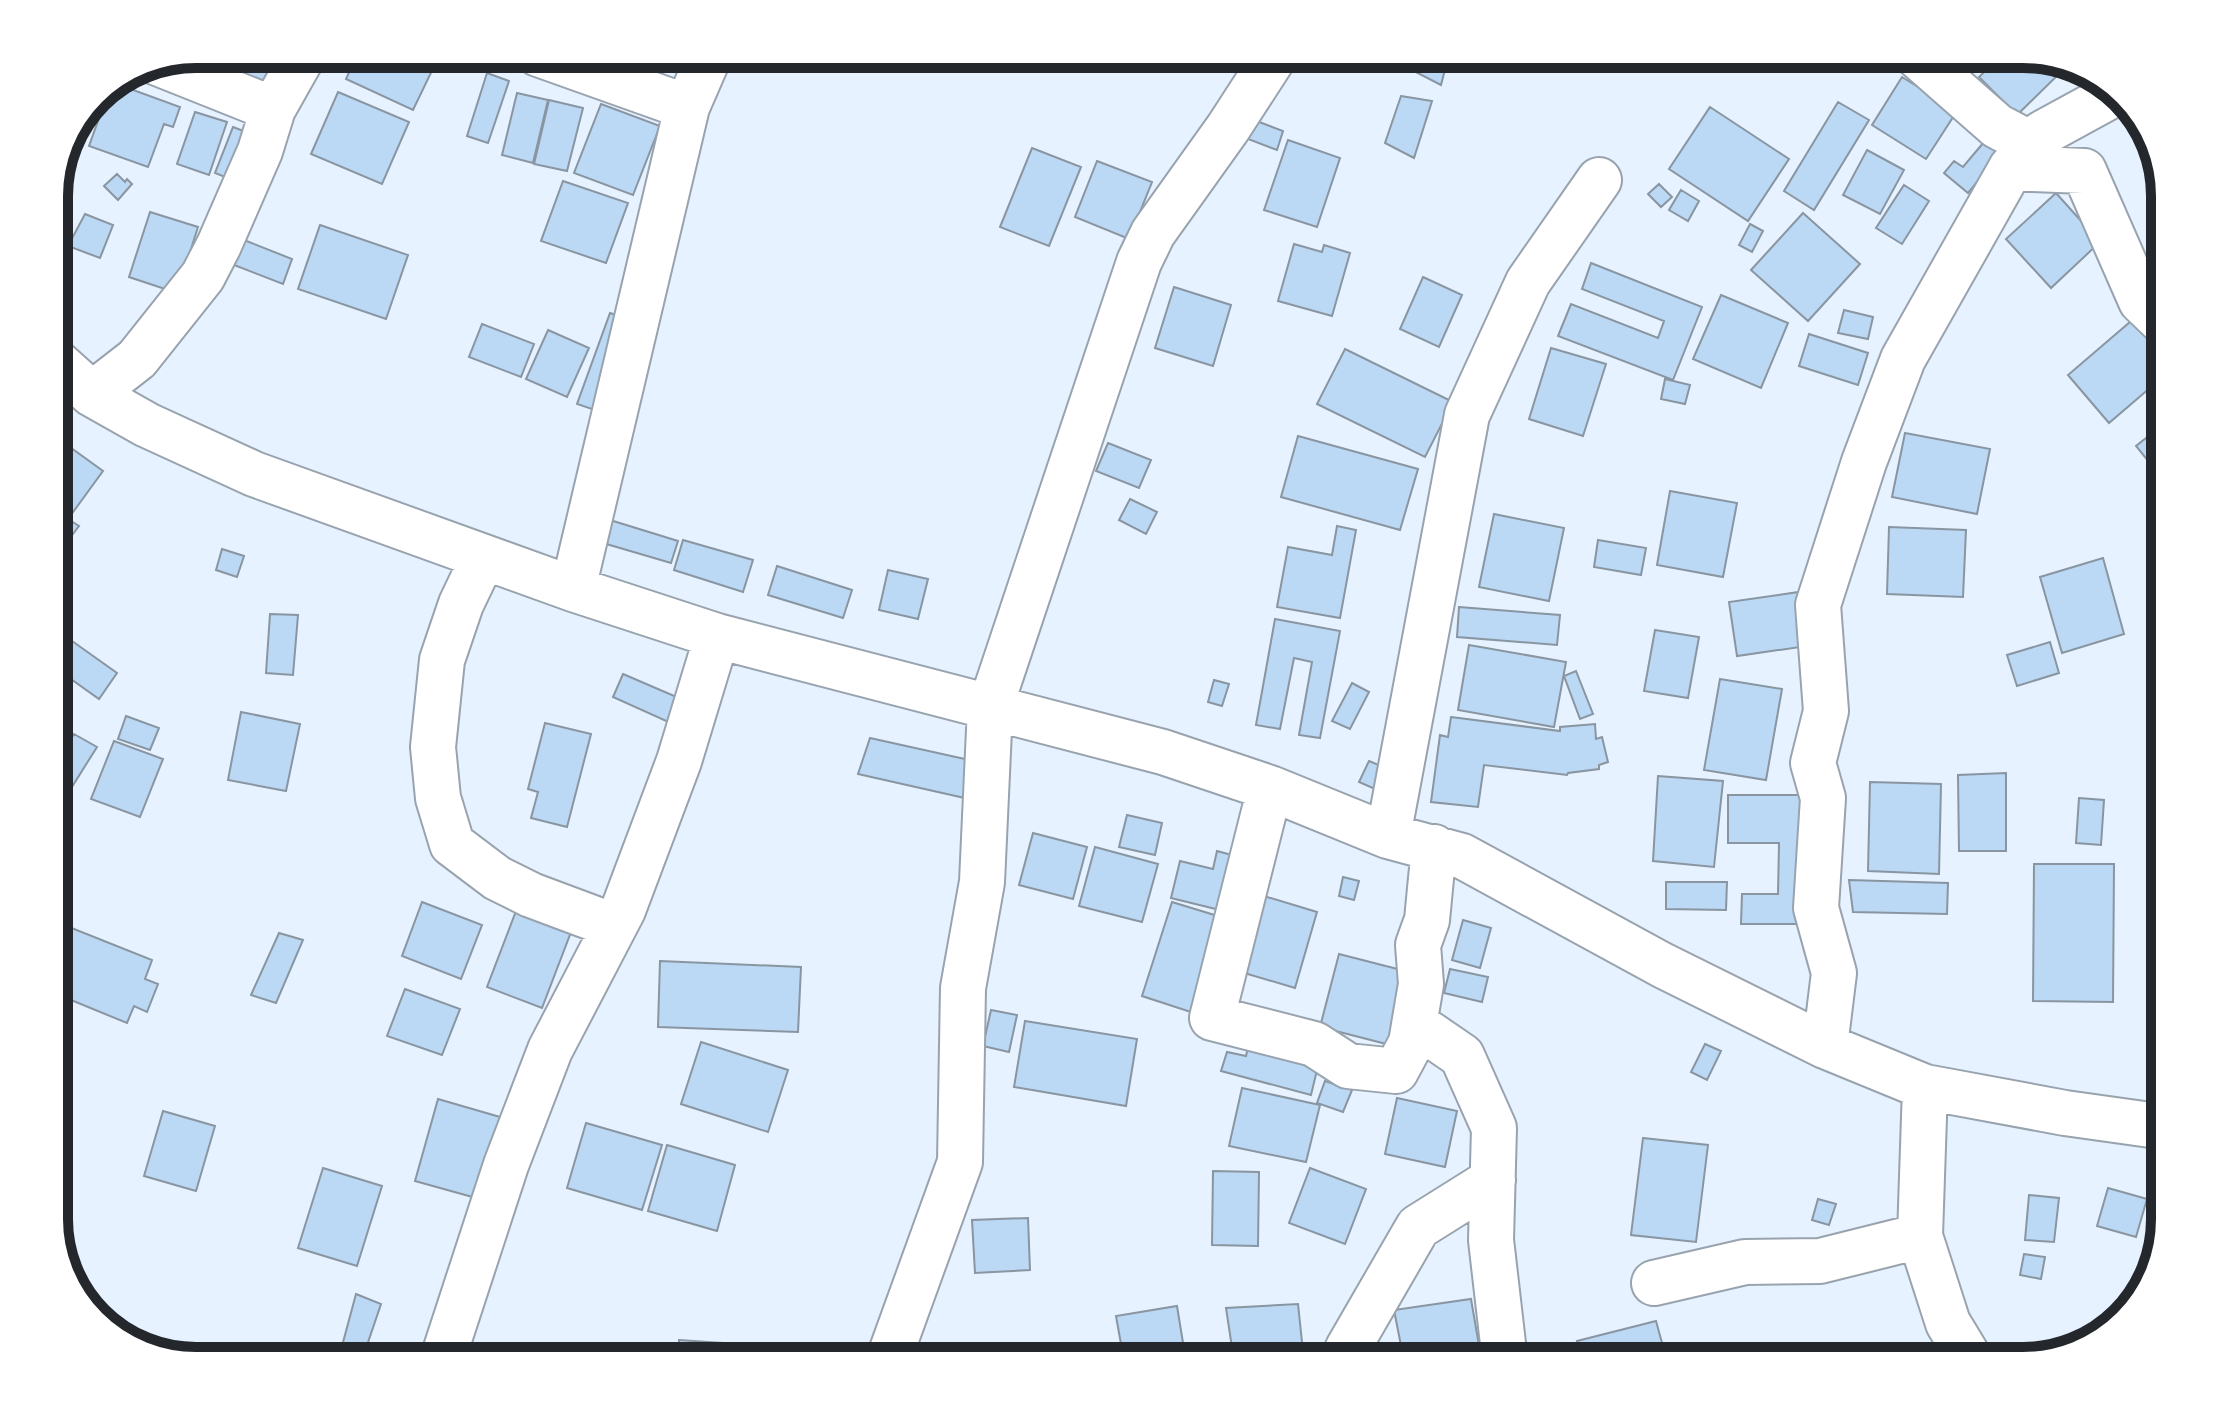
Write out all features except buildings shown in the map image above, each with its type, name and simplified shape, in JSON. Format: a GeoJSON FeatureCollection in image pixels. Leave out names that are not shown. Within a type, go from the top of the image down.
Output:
{"type":"FeatureCollection","features":[{"type":"Feature","properties":{"kind":"street"},"geometry":{"type":"LineString","coordinates":[[92,394],[137,359],[203,276],[260,151],[273,109],[296,68]]}},
{"type":"Feature","properties":{"kind":"street"},"geometry":{"type":"LineString","coordinates":[[575,68],[687,107]]}},
{"type":"Feature","properties":{"kind":"street"},"geometry":{"type":"LineString","coordinates":[[573,589],[687,107],[704,68]]}},
{"type":"Feature","properties":{"kind":"street"},"geometry":{"type":"LineString","coordinates":[[893,1347],[960,1162],[963,988],[982,882],[990,708],[1139,262],[1153,233],[1267,68]]}},
{"type":"Feature","properties":{"kind":"street"},"geometry":{"type":"LineString","coordinates":[[1931,68],[1997,126],[2022,157],[2084,171],[2141,301],[2151,311]]}},
{"type":"Feature","properties":{"kind":"street"},"geometry":{"type":"LineString","coordinates":[[174,70],[273,109]]}},
{"type":"Feature","properties":{"kind":"street"},"geometry":{"type":"LineString","coordinates":[[1825,1046],[1834,973],[1816,908],[1823,798],[1813,763],[1826,711],[1818,605],[1864,462],[1903,359],[2022,157],[2041,134],[2105,99]]}},
{"type":"Feature","properties":{"kind":"street"},"geometry":{"type":"LineString","coordinates":[[1388,836],[1467,415],[1528,282],[1599,180]]}},
{"type":"Feature","properties":{"kind":"street"},"geometry":{"type":"LineString","coordinates":[[68,373],[92,394],[147,425],[254,474],[483,558],[717,636],[1163,752],[1270,788],[1388,836],[1462,856],[1662,965],[1825,1046],[1925,1087],[2065,1113],[2151,1125]]}},
{"type":"Feature","properties":{"kind":"street"},"geometry":{"type":"LineString","coordinates":[[483,558],[461,604],[442,660],[433,747],[438,798],[452,844],[508,884],[614,926]]}},
{"type":"Feature","properties":{"kind":"street"},"geometry":{"type":"LineString","coordinates":[[447,1347],[506,1165],[550,1050],[614,926],[679,761],[717,636]]}},
{"type":"Feature","properties":{"kind":"street"},"geometry":{"type":"LineString","coordinates":[[1270,788],[1212,1018],[1314,1044],[1348,1066],[1396,1071],[1411,1043],[1421,984],[1418,945],[1427,920],[1434,847]]}},
{"type":"Feature","properties":{"kind":"street"},"geometry":{"type":"LineString","coordinates":[[1411,1043],[1430,1034],[1462,1056],[1494,1128],[1491,1240],[1503,1347]]}},
{"type":"Feature","properties":{"kind":"street"},"geometry":{"type":"LineString","coordinates":[[1925,1087],[1920,1236],[1948,1323],[1963,1347]]}},
{"type":"Feature","properties":{"kind":"street"},"geometry":{"type":"LineString","coordinates":[[1349,1347],[1418,1227],[1493,1180]]}},
{"type":"Feature","properties":{"kind":"street"},"geometry":{"type":"LineString","coordinates":[[1654,1283],[1745,1262],[1820,1261],[1920,1236]]}}]}
